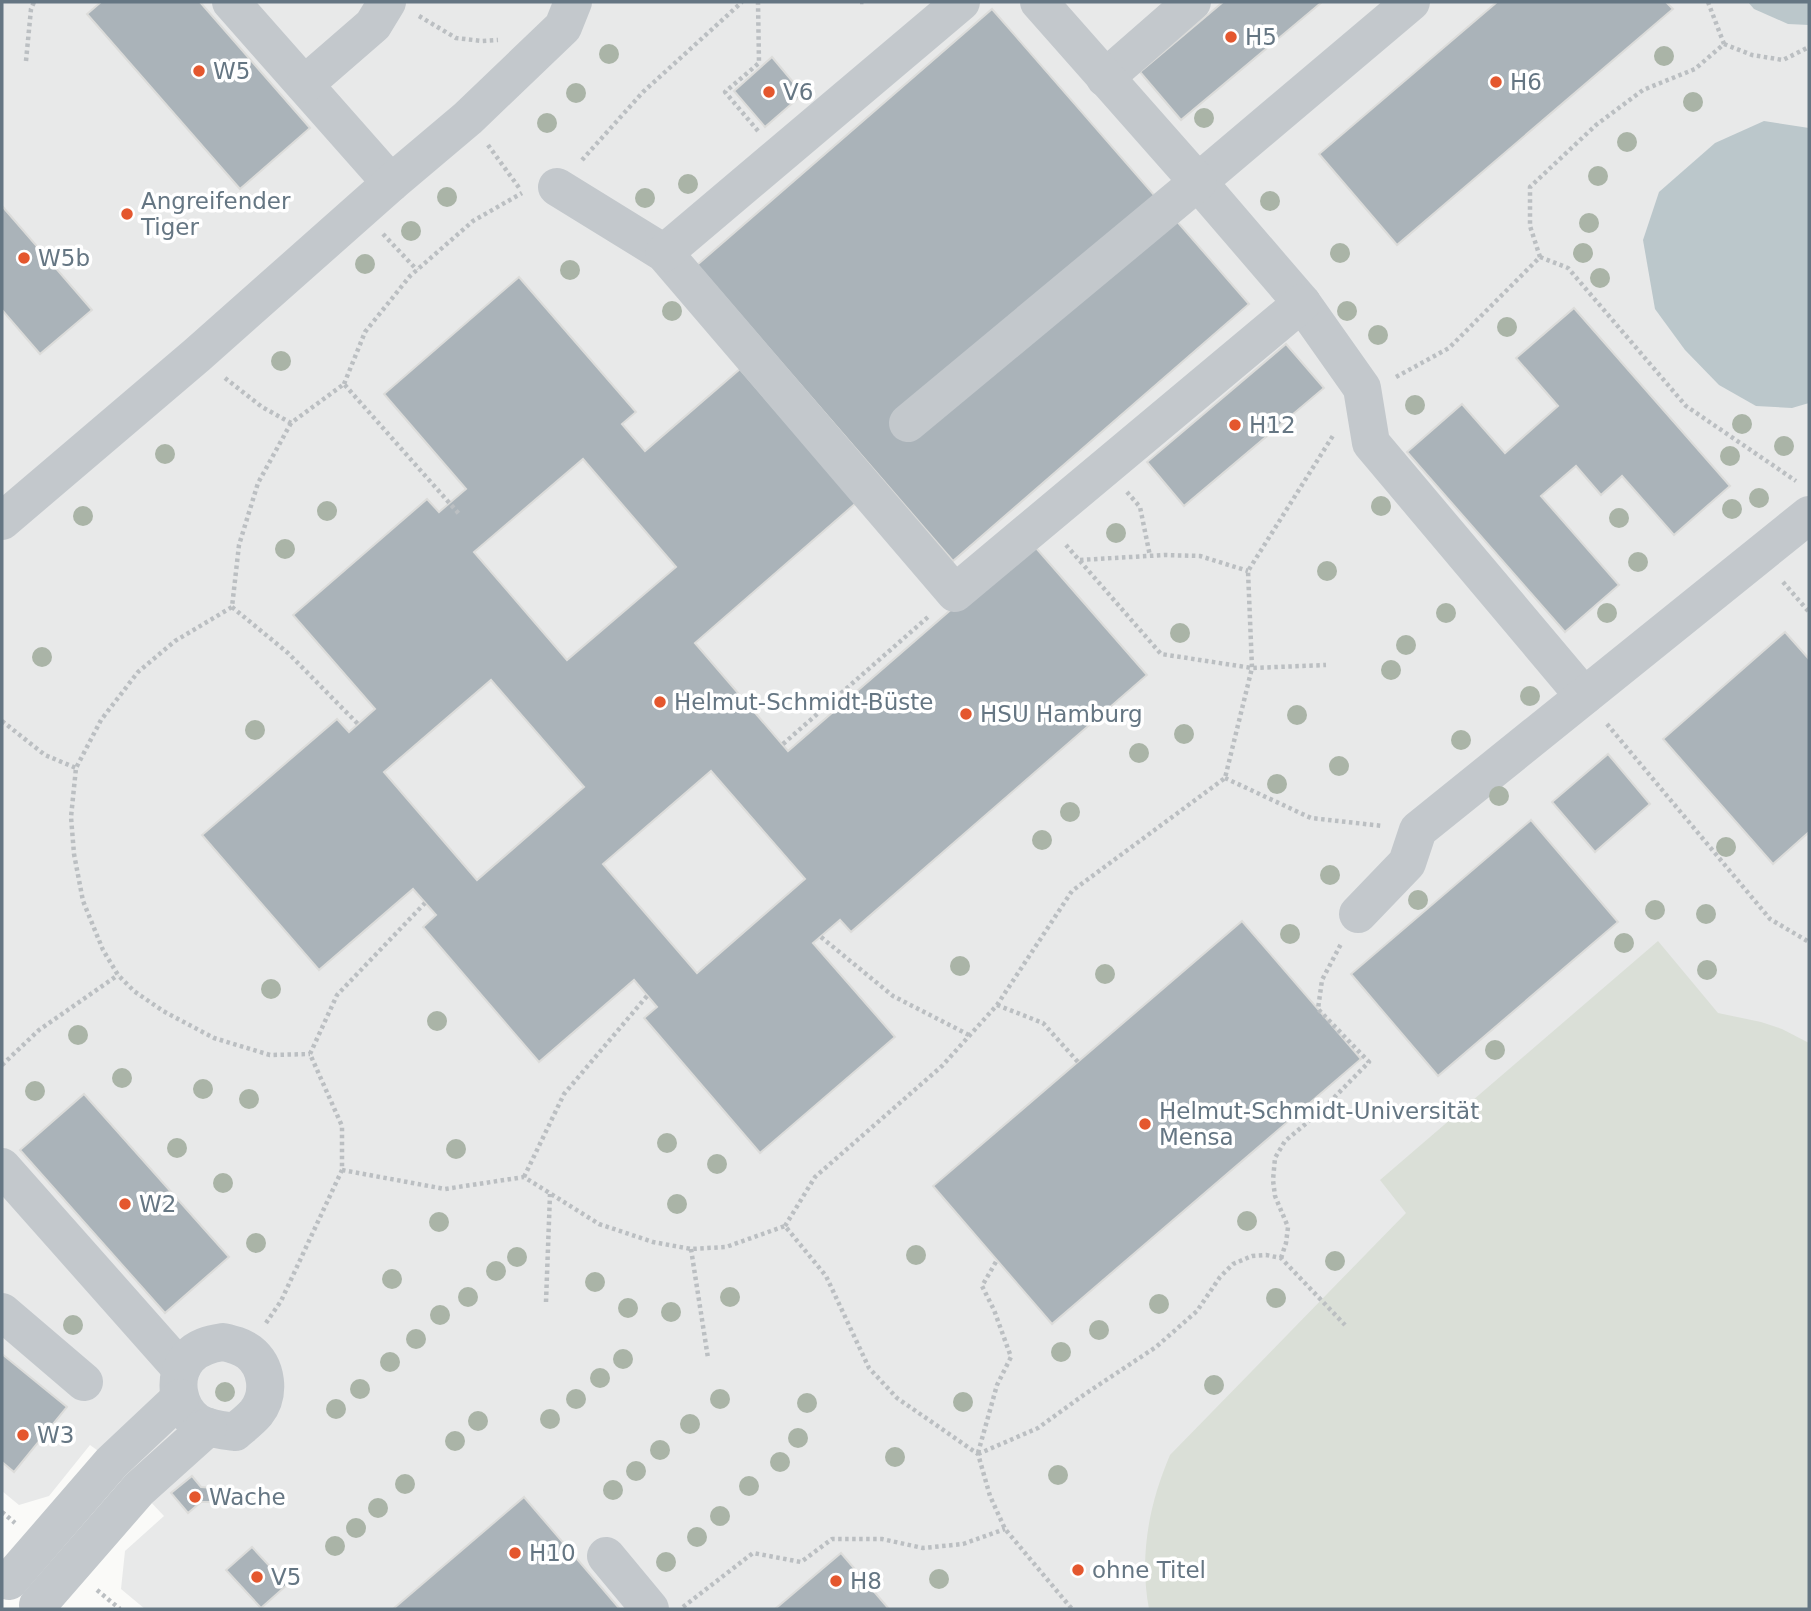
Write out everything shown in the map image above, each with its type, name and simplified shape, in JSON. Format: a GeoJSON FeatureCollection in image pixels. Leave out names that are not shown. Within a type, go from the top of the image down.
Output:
{"type":"FeatureCollection","features":[{"type":"Feature","properties":{"kind":"street"},"geometry":{"type":"LineString","coordinates":[[231,2],[391,183]]}},
{"type":"Feature","properties":{"kind":"street"},"geometry":{"type":"LineString","coordinates":[[2,521],[468,118],[563,27],[573,2]]}},
{"type":"Feature","properties":{"kind":"street"},"geometry":{"type":"LineString","coordinates":[[664,253],[961,2]]}},
{"type":"Feature","properties":{"kind":"street"},"geometry":{"type":"LineString","coordinates":[[1039,2],[1301,303],[1362,388],[1371,443],[1584,696]]}},
{"type":"Feature","properties":{"kind":"street"},"geometry":{"type":"LineString","coordinates":[[1105,78],[1192,2]]}},
{"type":"Feature","properties":{"kind":"street"},"geometry":{"type":"LineString","coordinates":[[908,423],[1411,2]]}},
{"type":"Feature","properties":{"kind":"street"},"geometry":{"type":"LineString","coordinates":[[304,84],[373,25],[401,8]]}},
{"type":"Feature","properties":{"kind":"street"},"geometry":{"type":"LineString","coordinates":[[540,189],[664,253],[955,593],[1301,303]]}},
{"type":"Feature","properties":{"kind":"street"},"geometry":{"type":"LineString","coordinates":[[1358,914],[1407,863],[1418,830],[1584,696],[1804,499]]}},
{"type":"Feature","properties":{"kind":"street"},"geometry":{"type":"LineString","coordinates":[[2,1167],[180,1383],[186,1410],[196,1421],[208,1427],[235,1432],[257,1411],[263,1399],[265,1385],[257,1360],[236,1344],[210,1343],[198,1349],[188,1358],[180,1383],[112,1462],[5,1577],[41,1607],[139,1489],[208,1427]]}},
{"type":"Feature","properties":{"kind":"street"},"geometry":{"type":"LineString","coordinates":[[2,1312],[84,1382]]}},
{"type":"Feature","properties":{"kind":"street"},"geometry":{"type":"LineString","coordinates":[[606,1556],[650,1609]]}},
{"type":"Feature","properties":{"kind":"path"},"geometry":{"type":"LineString","coordinates":[[26,61],[34,2]]}},
{"type":"Feature","properties":{"kind":"path"},"geometry":{"type":"LineString","coordinates":[[758,2],[759,63],[725,92],[780,157]]}},
{"type":"Feature","properties":{"kind":"path"},"geometry":{"type":"LineString","coordinates":[[860,2],[866,2]]}},
{"type":"Feature","properties":{"kind":"path"},"geometry":{"type":"LineString","coordinates":[[1708,2],[1724,44],[1752,55],[1783,60],[1809,47]]}},
{"type":"Feature","properties":{"kind":"path"},"geometry":{"type":"LineString","coordinates":[[401,8],[456,38],[482,41],[508,39],[531,57]]}},
{"type":"Feature","properties":{"kind":"path"},"geometry":{"type":"LineString","coordinates":[[1539,257],[1530,226],[1530,187],[1596,125],[1643,90],[1695,69],[1724,44]]}},
{"type":"Feature","properties":{"kind":"path"},"geometry":{"type":"LineString","coordinates":[[468,118],[540,189]]}},
{"type":"Feature","properties":{"kind":"path"},"geometry":{"type":"LineString","coordinates":[[362,210],[416,270]]}},
{"type":"Feature","properties":{"kind":"path"},"geometry":{"type":"LineString","coordinates":[[1362,388],[1399,376],[1449,348],[1539,257]]}},
{"type":"Feature","properties":{"kind":"path"},"geometry":{"type":"LineString","coordinates":[[1539,257],[1568,268],[1686,406],[1804,499]]}},
{"type":"Feature","properties":{"kind":"path"},"geometry":{"type":"LineString","coordinates":[[197,355],[261,407],[291,423]]}},
{"type":"Feature","properties":{"kind":"path"},"geometry":{"type":"LineString","coordinates":[[232,607],[239,545],[258,483],[291,423],[344,384],[460,515]]}},
{"type":"Feature","properties":{"kind":"path"},"geometry":{"type":"LineString","coordinates":[[342,1170],[444,1189],[524,1177],[599,1224],[653,1242],[691,1249],[726,1247],[785,1226],[815,1177],[942,1066],[998,1005],[1072,891],[1225,778],[1252,668],[1248,571],[1334,434]]}},
{"type":"Feature","properties":{"kind":"path"},"geometry":{"type":"LineString","coordinates":[[1105,466],[1140,507],[1150,556]]}},
{"type":"Feature","properties":{"kind":"path"},"geometry":{"type":"LineString","coordinates":[[1043,518],[1161,654],[1252,668],[1326,665]]}},
{"type":"Feature","properties":{"kind":"path"},"geometry":{"type":"LineString","coordinates":[[1079,559],[1200,556],[1248,571]]}},
{"type":"Feature","properties":{"kind":"path"},"geometry":{"type":"LineString","coordinates":[[783,744],[955,593]]}},
{"type":"Feature","properties":{"kind":"path"},"geometry":{"type":"LineString","coordinates":[[232,607],[288,653],[358,724]]}},
{"type":"Feature","properties":{"kind":"path"},"geometry":{"type":"LineString","coordinates":[[232,607],[175,641],[138,672],[101,720],[76,768],[71,817],[74,854],[83,901],[103,950],[118,975],[134,991],[163,1011],[214,1038],[270,1055],[310,1054]]}},
{"type":"Feature","properties":{"kind":"path"},"geometry":{"type":"LineString","coordinates":[[1584,696],[1770,919],[1809,942]]}},
{"type":"Feature","properties":{"kind":"path"},"geometry":{"type":"LineString","coordinates":[[2,721],[45,755],[76,768]]}},
{"type":"Feature","properties":{"kind":"path"},"geometry":{"type":"LineString","coordinates":[[1225,778],[1311,818],[1418,830]]}},
{"type":"Feature","properties":{"kind":"path"},"geometry":{"type":"LineString","coordinates":[[247,1350],[281,1301],[342,1170],[342,1126],[310,1054],[337,995],[425,902]]}},
{"type":"Feature","properties":{"kind":"path"},"geometry":{"type":"LineString","coordinates":[[1280,1258],[1288,1227],[1275,1196],[1275,1158],[1285,1141],[1321,1111],[1369,1062],[1318,1009],[1322,980],[1358,914]]}},
{"type":"Feature","properties":{"kind":"path"},"geometry":{"type":"LineString","coordinates":[[821,937],[893,996],[970,1035]]}},
{"type":"Feature","properties":{"kind":"path"},"geometry":{"type":"LineString","coordinates":[[2,1065],[39,1030],[118,975]]}},
{"type":"Feature","properties":{"kind":"path"},"geometry":{"type":"LineString","coordinates":[[524,1177],[564,1094],[648,996]]}},
{"type":"Feature","properties":{"kind":"path"},"geometry":{"type":"LineString","coordinates":[[998,1005],[1043,1023],[1078,1062]]}},
{"type":"Feature","properties":{"kind":"path"},"geometry":{"type":"LineString","coordinates":[[546,1302],[550,1193]]}},
{"type":"Feature","properties":{"kind":"path"},"geometry":{"type":"LineString","coordinates":[[785,1226],[826,1276],[869,1367],[897,1398],[978,1454]]}},
{"type":"Feature","properties":{"kind":"path"},"geometry":{"type":"LineString","coordinates":[[691,1249],[708,1358]]}},
{"type":"Feature","properties":{"kind":"path"},"geometry":{"type":"LineString","coordinates":[[978,1454],[1038,1428],[1156,1347],[1197,1311],[1220,1277],[1233,1264],[1252,1256],[1280,1258],[1345,1325]]}},
{"type":"Feature","properties":{"kind":"path"},"geometry":{"type":"LineString","coordinates":[[997,1260],[982,1286],[1011,1357],[997,1385],[978,1454],[990,1496],[1005,1529],[1072,1609]]}},
{"type":"Feature","properties":{"kind":"path"},"geometry":{"type":"LineString","coordinates":[[681,1609],[752,1553],[801,1562],[832,1539],[882,1539],[923,1548],[963,1544],[1005,1529]]}},
{"type":"Feature","properties":{"kind":"shaded area"},"geometry":{"type":"Polygon","coordinates":[[[2,2],[1809,2],[1809,1536],[1741,1609],[145,1609],[121,1589],[125,1551],[164,1516],[112,1461],[90,1445],[49,1496],[19,1505],[2,1491],[2,2]]]}},
{"type":"Feature","properties":{"kind":"shaded area"},"geometry":{"type":"Polygon","coordinates":[[[1748,2],[1809,2],[1809,25],[1788,24],[1754,9],[1748,2]]]}},
{"type":"Feature","properties":{"kind":"shaded area"},"geometry":{"type":"Polygon","coordinates":[[[1764,121],[1809,128],[1809,403],[1792,408],[1756,406],[1719,385],[1685,350],[1655,309],[1643,240],[1659,192],[1715,143],[1764,121]]]}},
{"type":"Feature","properties":{"kind":"shaded area"},"geometry":{"type":"Polygon","coordinates":[[[1658,941],[1718,1013],[1761,1022],[1809,1043],[1809,1609],[1149,1609],[1145,1569],[1148,1530],[1156,1492],[1170,1455],[1406,1213],[1380,1180],[1658,941]]]}},
{"type":"Feature","properties":{"kind":"building","name":"W5"},"geometry":{"type":"Polygon","coordinates":[[[101,2],[200,2],[310,128],[240,189],[87,14],[101,2]]]}},
{"type":"Feature","properties":{"kind":"building","name":"H5"},"geometry":{"type":"Polygon","coordinates":[[[1223,2],[1322,2],[1181,120],[1140,72],[1223,2]]]}},
{"type":"Feature","properties":{"kind":"building","name":"H6"},"geometry":{"type":"Polygon","coordinates":[[[1497,2],[1666,2],[1673,9],[1397,245],[1319,154],[1497,2]]]}},
{"type":"Feature","properties":{"kind":"building"},"geometry":{"type":"Polygon","coordinates":[[[992,9],[1249,304],[953,561],[697,265],[992,9]]]}},
{"type":"Feature","properties":{"kind":"building","name":"V6"},"geometry":{"type":"Polygon","coordinates":[[[772,57],[803,94],[765,127],[734,91],[772,57]]]}},
{"type":"Feature","properties":{"kind":"building","name":"W5b"},"geometry":{"type":"Polygon","coordinates":[[[2,206],[92,310],[40,354],[2,310],[2,206]]]}},
{"type":"Feature","properties":{"kind":"building","name":"HSU Hamburg"},"geometry":{"type":"Polygon","coordinates":[[[519,277],[636,412],[622,424],[645,451],[740,369],[856,503],[695,643],[788,751],[1030,541],[1147,675],[851,932],[840,920],[813,943],[895,1037],[760,1153],[644,1018],[657,1007],[634,980],[539,1062],[423,927],[436,915],[413,889],[319,970],[202,835],[337,719],[349,732],[375,709],[293,615],[427,499],[439,512],[466,489],[384,394],[519,277]],[[583,459],[474,552],[567,660],[676,567],[583,459]],[[491,680],[384,772],[477,880],[584,787],[491,680]],[[711,771],[603,864],[697,973],[805,879],[711,771]]]}},
{"type":"Feature","properties":{"kind":"building"},"geometry":{"type":"Polygon","coordinates":[[[1574,308],[1730,486],[1674,535],[1622,476],[1601,495],[1576,466],[1541,496],[1619,585],[1565,632],[1407,452],[1462,404],[1505,453],[1558,406],[1516,358],[1574,308]]]}},
{"type":"Feature","properties":{"kind":"building","name":"H12"},"geometry":{"type":"Polygon","coordinates":[[[1286,344],[1324,388],[1184,506],[1147,462],[1286,344]]]}},
{"type":"Feature","properties":{"kind":"building"},"geometry":{"type":"Polygon","coordinates":[[[1785,632],[1809,659],[1809,832],[1773,864],[1663,739],[1785,632]]]}},
{"type":"Feature","properties":{"kind":"building"},"geometry":{"type":"Polygon","coordinates":[[[1608,754],[1650,804],[1595,852],[1552,802],[1608,754]]]}},
{"type":"Feature","properties":{"kind":"building"},"geometry":{"type":"Polygon","coordinates":[[[1531,820],[1618,922],[1438,1076],[1351,974],[1531,820]]]}},
{"type":"Feature","properties":{"kind":"building","name":"Helmut-Schmidt-Universität Mensa"},"geometry":{"type":"Polygon","coordinates":[[[1242,921],[1361,1059],[1052,1324],[933,1186],[1242,921]]]}},
{"type":"Feature","properties":{"kind":"building","name":"W2"},"geometry":{"type":"Polygon","coordinates":[[[84,1094],[229,1257],[165,1313],[20,1150],[84,1094]]]}},
{"type":"Feature","properties":{"kind":"building","name":"W3"},"geometry":{"type":"Polygon","coordinates":[[[2,1354],[67,1407],[14,1472],[2,1462],[2,1354]]]}},
{"type":"Feature","properties":{"kind":"building","name":"Wache"},"geometry":{"type":"Polygon","coordinates":[[[192,1476],[201,1487],[214,1488],[215,1502],[201,1502],[188,1513],[171,1493],[192,1476]]]}},
{"type":"Feature","properties":{"kind":"building","name":"H10"},"geometry":{"type":"Polygon","coordinates":[[[524,1497],[618,1609],[393,1609],[524,1497]]]}},
{"type":"Feature","properties":{"kind":"building","name":"V5"},"geometry":{"type":"Polygon","coordinates":[[[252,1547],[287,1585],[261,1608],[226,1570],[252,1547]]]}},
{"type":"Feature","properties":{"kind":"building","name":"H8"},"geometry":{"type":"Polygon","coordinates":[[[841,1553],[889,1609],[775,1609],[841,1553]]]}},
{"type":"Feature","properties":{"kind":"place","name":"H5"},"geometry":{"type":"Point","coordinates":[1231,37]}},
{"type":"Feature","properties":{"kind":"place","name":"W5"},"geometry":{"type":"Point","coordinates":[199,71]}},
{"type":"Feature","properties":{"kind":"place","name":"H6"},"geometry":{"type":"Point","coordinates":[1496,82]}},
{"type":"Feature","properties":{"kind":"place","name":"V6"},"geometry":{"type":"Point","coordinates":[769,92]}},
{"type":"Feature","properties":{"kind":"place","name":"Angreifender Tiger"},"geometry":{"type":"Point","coordinates":[127,214]}},
{"type":"Feature","properties":{"kind":"place","name":"W5b"},"geometry":{"type":"Point","coordinates":[24,258]}},
{"type":"Feature","properties":{"kind":"place","name":"H12"},"geometry":{"type":"Point","coordinates":[1235,425]}},
{"type":"Feature","properties":{"kind":"place","name":"Helmut-Schmidt-Büste"},"geometry":{"type":"Point","coordinates":[660,702]}},
{"type":"Feature","properties":{"kind":"place","name":"HSU Hamburg"},"geometry":{"type":"Point","coordinates":[966,714]}},
{"type":"Feature","properties":{"kind":"place","name":"Helmut-Schmidt-Universität Mensa"},"geometry":{"type":"Point","coordinates":[1145,1124]}},
{"type":"Feature","properties":{"kind":"place","name":"W2"},"geometry":{"type":"Point","coordinates":[125,1204]}},
{"type":"Feature","properties":{"kind":"place","name":"W3"},"geometry":{"type":"Point","coordinates":[23,1435]}},
{"type":"Feature","properties":{"kind":"place","name":"Wache"},"geometry":{"type":"Point","coordinates":[195,1497]}},
{"type":"Feature","properties":{"kind":"place","name":"H10"},"geometry":{"type":"Point","coordinates":[515,1553]}},
{"type":"Feature","properties":{"kind":"place","name":"ohne Titel"},"geometry":{"type":"Point","coordinates":[1078,1570]}},
{"type":"Feature","properties":{"kind":"place","name":"V5"},"geometry":{"type":"Point","coordinates":[257,1577]}},
{"type":"Feature","properties":{"kind":"place","name":"H8"},"geometry":{"type":"Point","coordinates":[836,1581]}}]}
